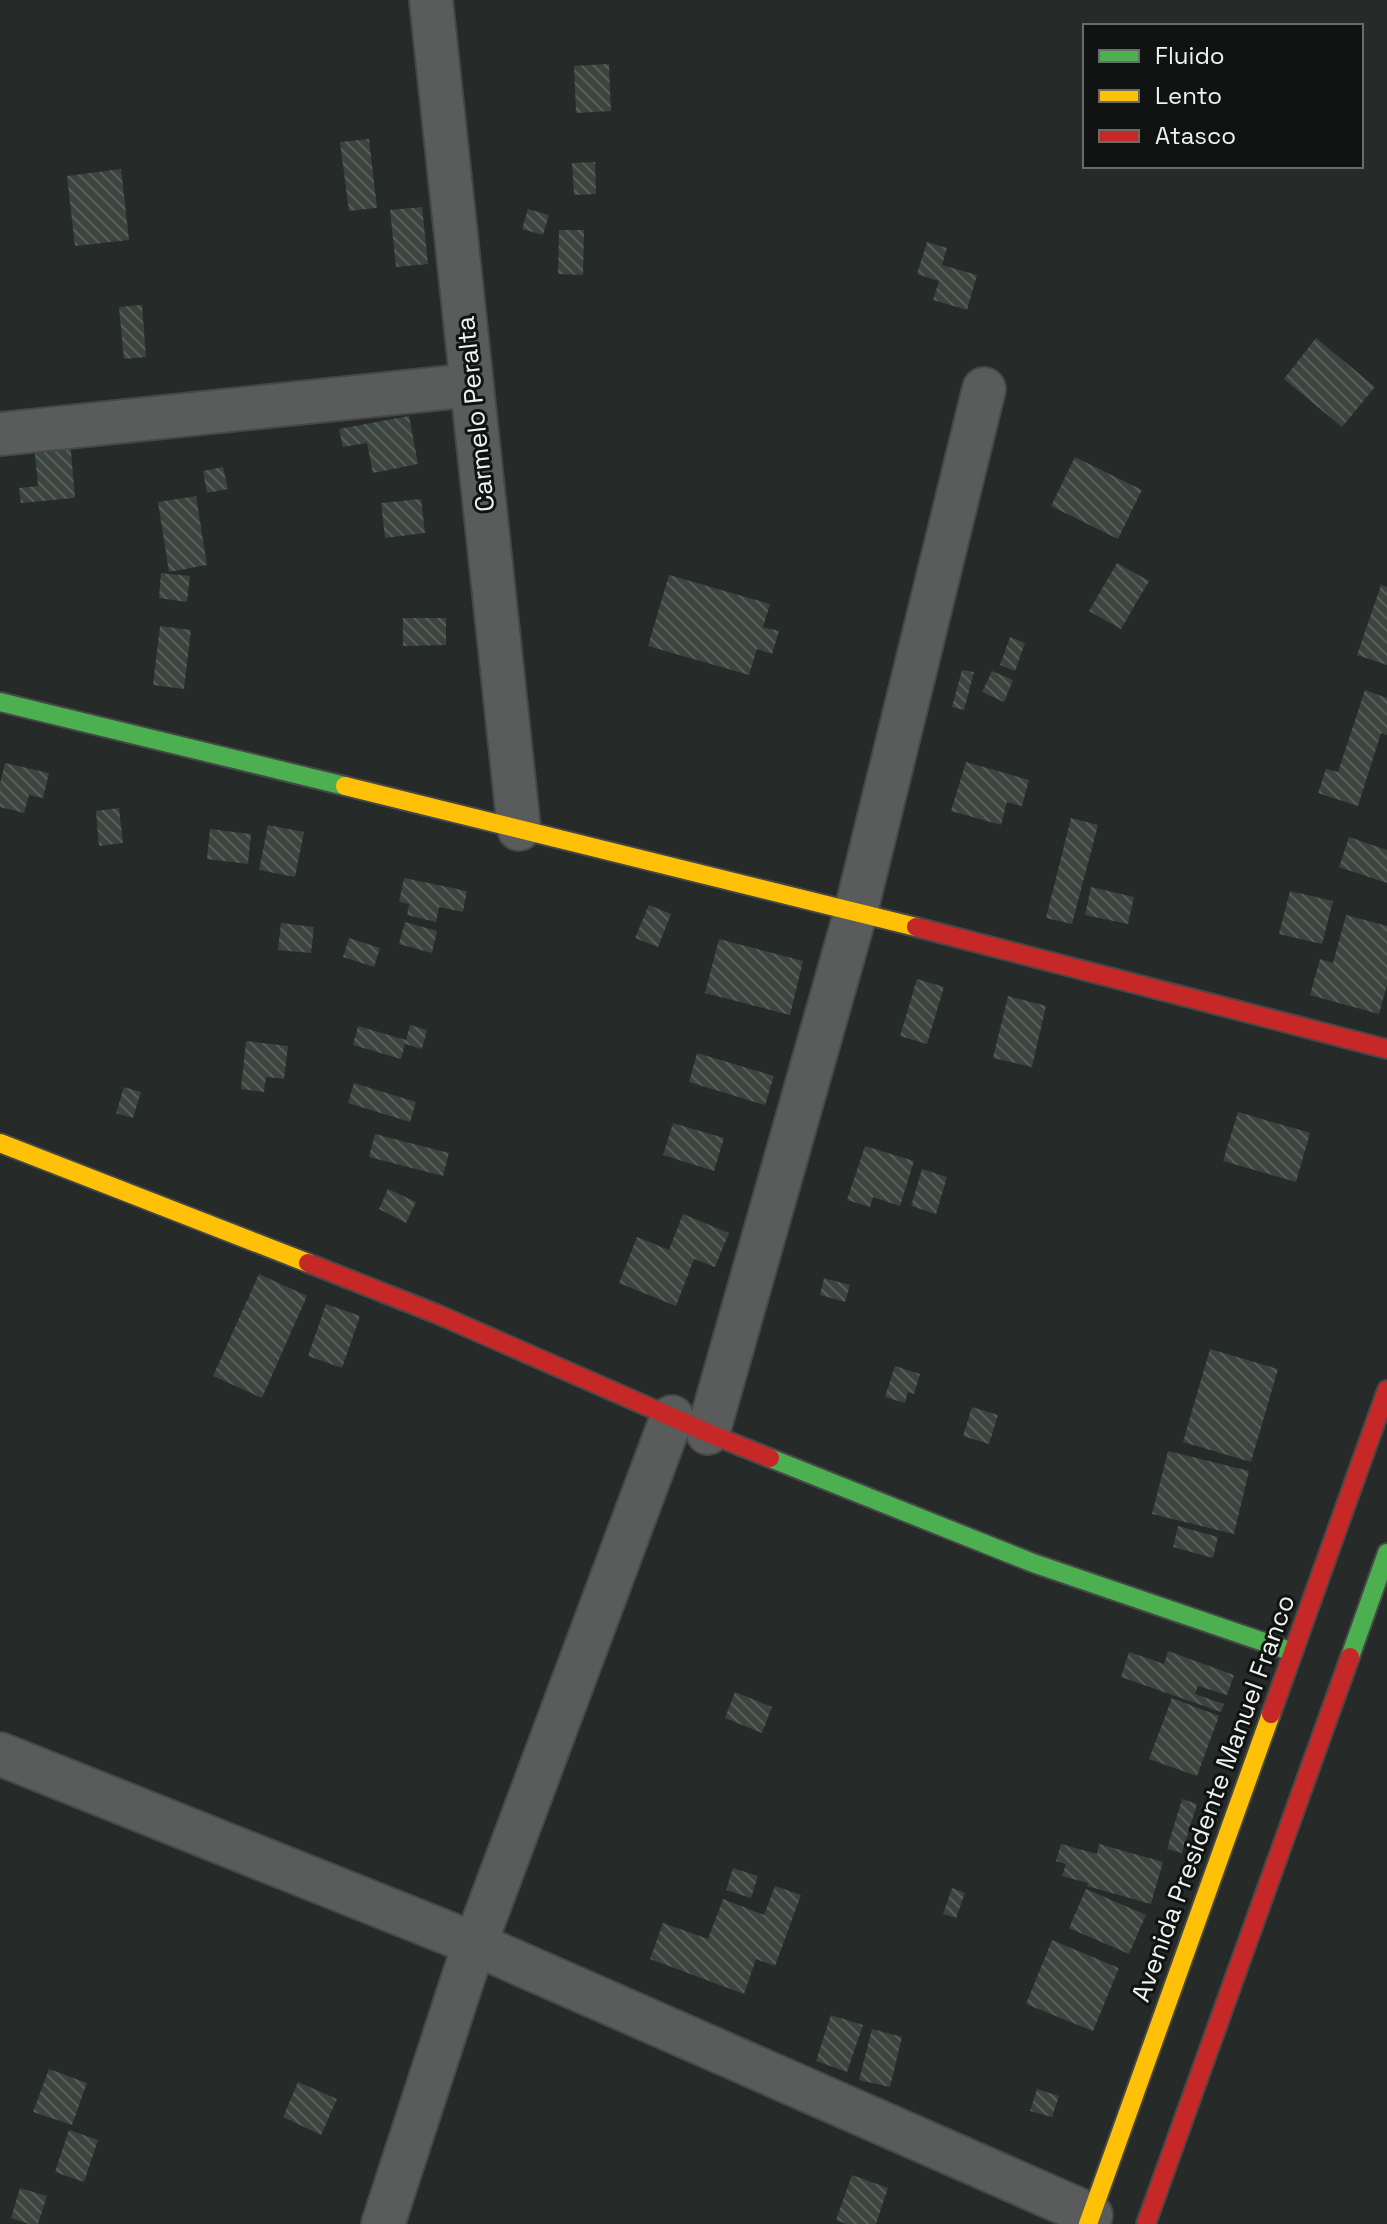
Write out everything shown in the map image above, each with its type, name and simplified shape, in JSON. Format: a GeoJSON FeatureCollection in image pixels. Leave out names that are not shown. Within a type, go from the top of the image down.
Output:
{"type":"FeatureCollection","features":[{"type":"Feature","properties":{"kind":"street","name":"Carmelo Peralta"},"geometry":{"type":"LineString","coordinates":[[431,0],[519,829]]}},
{"type":"Feature","properties":{"kind":"street"},"geometry":{"type":"LineString","coordinates":[[0,434],[472,385]]}},
{"type":"Feature","properties":{"kind":"street"},"geometry":{"type":"LineString","coordinates":[[383,2224],[475,1944],[690,1425],[856,911],[984,389]]}},
{"type":"Feature","properties":{"kind":"street"},"geometry":{"type":"LineString","coordinates":[[0,702],[856,911],[1387,1049]]}},
{"type":"Feature","properties":{"kind":"street"},"geometry":{"type":"LineString","coordinates":[[0,1143],[437,1314],[690,1425],[1033,1563],[1293,1652]]}},
{"type":"Feature","properties":{"kind":"street","name":"Avenida Presidente Manuel Franco"},"geometry":{"type":"LineString","coordinates":[[1089,2220],[1387,1390]]}},
{"type":"Feature","properties":{"kind":"street"},"geometry":{"type":"LineString","coordinates":[[1146,2224],[1387,1553]]}},
{"type":"Feature","properties":{"kind":"street"},"geometry":{"type":"LineString","coordinates":[[0,1754],[475,1944],[1089,2220]]}},
{"type":"Feature","properties":{"kind":"building"},"geometry":{"type":"Polygon","coordinates":[[[609,64],[611,111],[576,113],[574,66],[609,64]]]}},
{"type":"Feature","properties":{"kind":"building"},"geometry":{"type":"Polygon","coordinates":[[[369,139],[377,208],[349,211],[340,142],[369,139]]]}},
{"type":"Feature","properties":{"kind":"building"},"geometry":{"type":"Polygon","coordinates":[[[595,162],[596,194],[574,195],[572,163],[595,162]]]}},
{"type":"Feature","properties":{"kind":"building"},"geometry":{"type":"Polygon","coordinates":[[[121,169],[129,240],[75,246],[67,176],[121,169]]]}},
{"type":"Feature","properties":{"kind":"building"},"geometry":{"type":"Polygon","coordinates":[[[422,207],[428,264],[396,267],[390,210],[422,207]]]}},
{"type":"Feature","properties":{"kind":"building"},"geometry":{"type":"Polygon","coordinates":[[[528,209],[549,215],[543,235],[522,229],[528,209]]]}},
{"type":"Feature","properties":{"kind":"building"},"geometry":{"type":"Polygon","coordinates":[[[559,230],[584,230],[583,275],[558,274],[559,230]]]}},
{"type":"Feature","properties":{"kind":"building"},"geometry":{"type":"Polygon","coordinates":[[[927,242],[947,248],[942,265],[977,275],[967,310],[933,300],[939,281],[917,274],[927,242]]]}},
{"type":"Feature","properties":{"kind":"building"},"geometry":{"type":"Polygon","coordinates":[[[142,305],[146,357],[124,359],[119,307],[142,305]]]}},
{"type":"Feature","properties":{"kind":"building"},"geometry":{"type":"Polygon","coordinates":[[[1316,338],[1375,387],[1342,427],[1284,379],[1316,338]]]}},
{"type":"Feature","properties":{"kind":"building"},"geometry":{"type":"Polygon","coordinates":[[[409,416],[418,464],[373,473],[367,443],[343,447],[339,429],[409,416]]]}},
{"type":"Feature","properties":{"kind":"building"},"geometry":{"type":"Polygon","coordinates":[[[70,440],[75,498],[21,503],[19,488],[38,486],[34,444],[70,440]]]}},
{"type":"Feature","properties":{"kind":"building"},"geometry":{"type":"Polygon","coordinates":[[[1075,457],[1142,490],[1118,539],[1051,506],[1075,457]]]}},
{"type":"Feature","properties":{"kind":"building"},"geometry":{"type":"Polygon","coordinates":[[[223,467],[228,489],[207,493],[203,471],[223,467]]]}},
{"type":"Feature","properties":{"kind":"building"},"geometry":{"type":"Polygon","coordinates":[[[196,496],[207,565],[169,572],[158,502],[196,496]]]}},
{"type":"Feature","properties":{"kind":"building"},"geometry":{"type":"Polygon","coordinates":[[[421,499],[425,533],[385,538],[381,503],[421,499]]]}},
{"type":"Feature","properties":{"kind":"building"},"geometry":{"type":"Polygon","coordinates":[[[1117,563],[1149,581],[1121,629],[1089,611],[1117,563]]]}},
{"type":"Feature","properties":{"kind":"building"},"geometry":{"type":"Polygon","coordinates":[[[161,573],[190,576],[187,602],[159,598],[161,573]]]}},
{"type":"Feature","properties":{"kind":"building"},"geometry":{"type":"Polygon","coordinates":[[[669,575],[770,604],[763,627],[779,631],[772,654],[757,649],[749,675],[648,646],[669,575]]]}},
{"type":"Feature","properties":{"kind":"building"},"geometry":{"type":"Polygon","coordinates":[[[1381,585],[1387,587],[1387,665],[1357,655],[1381,585]]]}},
{"type":"Feature","properties":{"kind":"building"},"geometry":{"type":"Polygon","coordinates":[[[403,618],[446,618],[446,645],[403,646],[403,618]]]}},
{"type":"Feature","properties":{"kind":"building"},"geometry":{"type":"Polygon","coordinates":[[[160,626],[191,630],[184,689],[153,685],[160,626]]]}},
{"type":"Feature","properties":{"kind":"building"},"geometry":{"type":"Polygon","coordinates":[[[1010,637],[1025,643],[1015,671],[1000,665],[1010,637]]]}},
{"type":"Feature","properties":{"kind":"building"},"geometry":{"type":"Polygon","coordinates":[[[962,670],[974,672],[964,710],[952,707],[962,670]]]}},
{"type":"Feature","properties":{"kind":"building"},"geometry":{"type":"Polygon","coordinates":[[[992,671],[1013,680],[1004,702],[982,692],[992,671]]]}},
{"type":"Feature","properties":{"kind":"building"},"geometry":{"type":"Polygon","coordinates":[[[1365,690],[1387,698],[1387,735],[1381,733],[1358,806],[1318,793],[1326,769],[1338,772],[1365,690]]]}},
{"type":"Feature","properties":{"kind":"building"},"geometry":{"type":"Polygon","coordinates":[[[966,762],[1029,780],[1022,806],[1007,802],[1001,825],[951,811],[966,762]]]}},
{"type":"Feature","properties":{"kind":"building"},"geometry":{"type":"Polygon","coordinates":[[[5,763],[49,773],[43,798],[29,795],[24,813],[0,807],[0,784],[5,763]]]}},
{"type":"Feature","properties":{"kind":"building"},"geometry":{"type":"Polygon","coordinates":[[[119,808],[123,843],[99,846],[96,811],[119,808]]]}},
{"type":"Feature","properties":{"kind":"building"},"geometry":{"type":"Polygon","coordinates":[[[1071,818],[1098,825],[1072,924],[1046,918],[1071,818]]]}},
{"type":"Feature","properties":{"kind":"building"},"geometry":{"type":"Polygon","coordinates":[[[268,825],[304,832],[295,877],[259,870],[268,825]]]}},
{"type":"Feature","properties":{"kind":"building"},"geometry":{"type":"Polygon","coordinates":[[[210,829],[251,834],[248,864],[207,859],[210,829]]]}},
{"type":"Feature","properties":{"kind":"building"},"geometry":{"type":"Polygon","coordinates":[[[1349,837],[1387,850],[1387,883],[1339,867],[1349,837]]]}},
{"type":"Feature","properties":{"kind":"building"},"geometry":{"type":"Polygon","coordinates":[[[404,878],[467,891],[463,912],[439,907],[436,922],[407,915],[409,904],[399,902],[404,878]]]}},
{"type":"Feature","properties":{"kind":"building"},"geometry":{"type":"Polygon","coordinates":[[[1091,887],[1134,897],[1128,924],[1085,915],[1091,887]]]}},
{"type":"Feature","properties":{"kind":"building"},"geometry":{"type":"Polygon","coordinates":[[[1290,891],[1333,901],[1322,944],[1279,934],[1290,891]]]}},
{"type":"Feature","properties":{"kind":"building"},"geometry":{"type":"Polygon","coordinates":[[[649,905],[671,914],[658,947],[635,938],[649,905]]]}},
{"type":"Feature","properties":{"kind":"building"},"geometry":{"type":"Polygon","coordinates":[[[1346,915],[1387,926],[1387,985],[1379,1014],[1310,995],[1320,959],[1333,963],[1346,915]]]}},
{"type":"Feature","properties":{"kind":"building"},"geometry":{"type":"Polygon","coordinates":[[[405,922],[437,931],[432,953],[399,944],[405,922]]]}},
{"type":"Feature","properties":{"kind":"building"},"geometry":{"type":"Polygon","coordinates":[[[281,923],[314,927],[311,953],[278,950],[281,923]]]}},
{"type":"Feature","properties":{"kind":"building"},"geometry":{"type":"Polygon","coordinates":[[[349,938],[380,948],[374,967],[343,957],[349,938]]]}},
{"type":"Feature","properties":{"kind":"building"},"geometry":{"type":"Polygon","coordinates":[[[719,939],[803,961],[790,1015],[705,993],[719,939]]]}},
{"type":"Feature","properties":{"kind":"building"},"geometry":{"type":"Polygon","coordinates":[[[917,979],[944,987],[927,1044],[900,1036],[917,979]]]}},
{"type":"Feature","properties":{"kind":"building"},"geometry":{"type":"Polygon","coordinates":[[[1008,996],[1046,1006],[1032,1067],[993,1058],[1008,996]]]}},
{"type":"Feature","properties":{"kind":"building"},"geometry":{"type":"Polygon","coordinates":[[[410,1025],[427,1030],[422,1049],[405,1044],[401,1059],[353,1045],[358,1026],[406,1040],[410,1025]]]}},
{"type":"Feature","properties":{"kind":"building"},"geometry":{"type":"Polygon","coordinates":[[[246,1041],[288,1046],[284,1079],[266,1077],[264,1092],[241,1089],[246,1041]]]}},
{"type":"Feature","properties":{"kind":"building"},"geometry":{"type":"Polygon","coordinates":[[[697,1053],[774,1076],[765,1105],[689,1082],[697,1053]]]}},
{"type":"Feature","properties":{"kind":"building"},"geometry":{"type":"Polygon","coordinates":[[[354,1083],[416,1102],[410,1122],[348,1103],[354,1083]]]}},
{"type":"Feature","properties":{"kind":"building"},"geometry":{"type":"Polygon","coordinates":[[[124,1087],[141,1092],[133,1118],[116,1113],[124,1087]]]}},
{"type":"Feature","properties":{"kind":"building"},"geometry":{"type":"Polygon","coordinates":[[[1238,1112],[1310,1133],[1296,1182],[1223,1161],[1238,1112]]]}},
{"type":"Feature","properties":{"kind":"building"},"geometry":{"type":"Polygon","coordinates":[[[673,1123],[724,1138],[714,1171],[663,1155],[673,1123]]]}},
{"type":"Feature","properties":{"kind":"building"},"geometry":{"type":"Polygon","coordinates":[[[375,1134],[449,1153],[443,1176],[369,1157],[375,1134]]]}},
{"type":"Feature","properties":{"kind":"building"},"geometry":{"type":"Polygon","coordinates":[[[865,1146],[914,1161],[900,1206],[873,1197],[870,1207],[847,1200],[865,1146]]]}},
{"type":"Feature","properties":{"kind":"building"},"geometry":{"type":"Polygon","coordinates":[[[922,1169],[947,1177],[936,1214],[911,1206],[922,1169]]]}},
{"type":"Feature","properties":{"kind":"building"},"geometry":{"type":"Polygon","coordinates":[[[388,1189],[416,1202],[406,1223],[379,1209],[388,1189]]]}},
{"type":"Feature","properties":{"kind":"building"},"geometry":{"type":"Polygon","coordinates":[[[683,1214],[729,1233],[715,1267],[694,1259],[676,1306],[619,1283],[637,1237],[669,1250],[683,1214]]]}},
{"type":"Feature","properties":{"kind":"building"},"geometry":{"type":"Polygon","coordinates":[[[259,1274],[307,1296],[262,1398],[213,1376],[259,1274]]]}},
{"type":"Feature","properties":{"kind":"building"},"geometry":{"type":"Polygon","coordinates":[[[824,1278],[850,1285],[845,1302],[820,1295],[824,1278]]]}},
{"type":"Feature","properties":{"kind":"building"},"geometry":{"type":"Polygon","coordinates":[[[326,1304],[360,1316],[342,1368],[308,1356],[326,1304]]]}},
{"type":"Feature","properties":{"kind":"building"},"geometry":{"type":"Polygon","coordinates":[[[1210,1349],[1278,1369],[1251,1462],[1183,1442],[1210,1349]]]}},
{"type":"Feature","properties":{"kind":"building"},"geometry":{"type":"Polygon","coordinates":[[[895,1366],[920,1374],[914,1394],[908,1392],[905,1403],[885,1397],[895,1366]]]}},
{"type":"Feature","properties":{"kind":"building"},"geometry":{"type":"Polygon","coordinates":[[[972,1407],[998,1415],[989,1444],[963,1436],[972,1407]]]}},
{"type":"Feature","properties":{"kind":"building"},"geometry":{"type":"Polygon","coordinates":[[[1168,1451],[1249,1471],[1234,1534],[1152,1514],[1168,1451]]]}},
{"type":"Feature","properties":{"kind":"building"},"geometry":{"type":"Polygon","coordinates":[[[1178,1526],[1218,1537],[1213,1558],[1173,1547],[1178,1526]]]}},
{"type":"Feature","properties":{"kind":"building"},"geometry":{"type":"Polygon","coordinates":[[[1168,1651],[1234,1675],[1227,1695],[1198,1686],[1195,1694],[1224,1704],[1221,1712],[1121,1677],[1129,1652],[1164,1664],[1168,1651]]]}},
{"type":"Feature","properties":{"kind":"building"},"geometry":{"type":"Polygon","coordinates":[[[735,1692],[772,1707],[762,1733],[725,1718],[735,1692]]]}},
{"type":"Feature","properties":{"kind":"building"},"geometry":{"type":"Polygon","coordinates":[[[1172,1698],[1219,1716],[1197,1776],[1149,1759],[1172,1698]]]}},
{"type":"Feature","properties":{"kind":"building"},"geometry":{"type":"Polygon","coordinates":[[[1182,1799],[1197,1804],[1182,1853],[1167,1849],[1182,1799]]]}},
{"type":"Feature","properties":{"kind":"building"},"geometry":{"type":"Polygon","coordinates":[[[1061,1844],[1097,1854],[1099,1844],[1163,1862],[1151,1904],[1062,1876],[1066,1864],[1056,1861],[1061,1844]]]}},
{"type":"Feature","properties":{"kind":"building"},"geometry":{"type":"Polygon","coordinates":[[[733,1868],[758,1876],[751,1898],[726,1890],[733,1868]]]}},
{"type":"Feature","properties":{"kind":"building"},"geometry":{"type":"Polygon","coordinates":[[[775,1886],[801,1895],[775,1966],[756,1959],[744,1994],[650,1959],[663,1923],[708,1939],[723,1899],[764,1915],[775,1886]]]}},
{"type":"Feature","properties":{"kind":"building"},"geometry":{"type":"Polygon","coordinates":[[[952,1888],[965,1893],[956,1918],[943,1914],[952,1888]]]}},
{"type":"Feature","properties":{"kind":"building"},"geometry":{"type":"Polygon","coordinates":[[[1086,1889],[1146,1915],[1129,1954],[1069,1928],[1086,1889]]]}},
{"type":"Feature","properties":{"kind":"building"},"geometry":{"type":"Polygon","coordinates":[[[1052,1940],[1119,1968],[1093,2031],[1026,2004],[1052,1940]]]}},
{"type":"Feature","properties":{"kind":"building"},"geometry":{"type":"Polygon","coordinates":[[[831,2015],[863,2025],[847,2072],[816,2061],[831,2015]]]}},
{"type":"Feature","properties":{"kind":"building"},"geometry":{"type":"Polygon","coordinates":[[[872,2029],[902,2037],[890,2087],[859,2080],[872,2029]]]}},
{"type":"Feature","properties":{"kind":"building"},"geometry":{"type":"Polygon","coordinates":[[[49,2069],[87,2083],[72,2125],[33,2112],[49,2069]]]}},
{"type":"Feature","properties":{"kind":"building"},"geometry":{"type":"Polygon","coordinates":[[[298,2082],[337,2099],[321,2135],[283,2117],[298,2082]]]}},
{"type":"Feature","properties":{"kind":"building"},"geometry":{"type":"Polygon","coordinates":[[[1037,2089],[1059,2096],[1052,2117],[1030,2111],[1037,2089]]]}},
{"type":"Feature","properties":{"kind":"building"},"geometry":{"type":"Polygon","coordinates":[[[69,2130],[98,2140],[84,2182],[55,2172],[69,2130]]]}},
{"type":"Feature","properties":{"kind":"building"},"geometry":{"type":"Polygon","coordinates":[[[852,2175],[888,2188],[876,2224],[846,2224],[836,2220],[852,2175]]]}},
{"type":"Feature","properties":{"kind":"building"},"geometry":{"type":"Polygon","coordinates":[[[20,2188],[47,2196],[38,2224],[11,2218],[20,2188]]]}},
{"type":"Feature","properties":{"kind":"traffic: fast"},"geometry":{"type":"LineString","coordinates":[[0,702],[345,786]]}},
{"type":"Feature","properties":{"kind":"traffic: fast"},"geometry":{"type":"LineString","coordinates":[[770,1458],[1033,1563],[1293,1652]]}},
{"type":"Feature","properties":{"kind":"traffic: fast"},"geometry":{"type":"LineString","coordinates":[[1350,1657],[1387,1553]]}},
{"type":"Feature","properties":{"kind":"traffic: slow"},"geometry":{"type":"LineString","coordinates":[[345,786],[916,927]]}},
{"type":"Feature","properties":{"kind":"traffic: slow"},"geometry":{"type":"LineString","coordinates":[[0,1143],[308,1263]]}},
{"type":"Feature","properties":{"kind":"traffic: slow"},"geometry":{"type":"LineString","coordinates":[[1088,2224],[1271,1714]]}},
{"type":"Feature","properties":{"kind":"traffic: jam"},"geometry":{"type":"LineString","coordinates":[[916,927],[1387,1049]]}},
{"type":"Feature","properties":{"kind":"traffic: jam"},"geometry":{"type":"LineString","coordinates":[[308,1263],[437,1314],[770,1458]]}},
{"type":"Feature","properties":{"kind":"traffic: jam"},"geometry":{"type":"LineString","coordinates":[[1271,1714],[1387,1390]]}},
{"type":"Feature","properties":{"kind":"traffic: jam"},"geometry":{"type":"LineString","coordinates":[[1146,2224],[1350,1657]]}}]}
